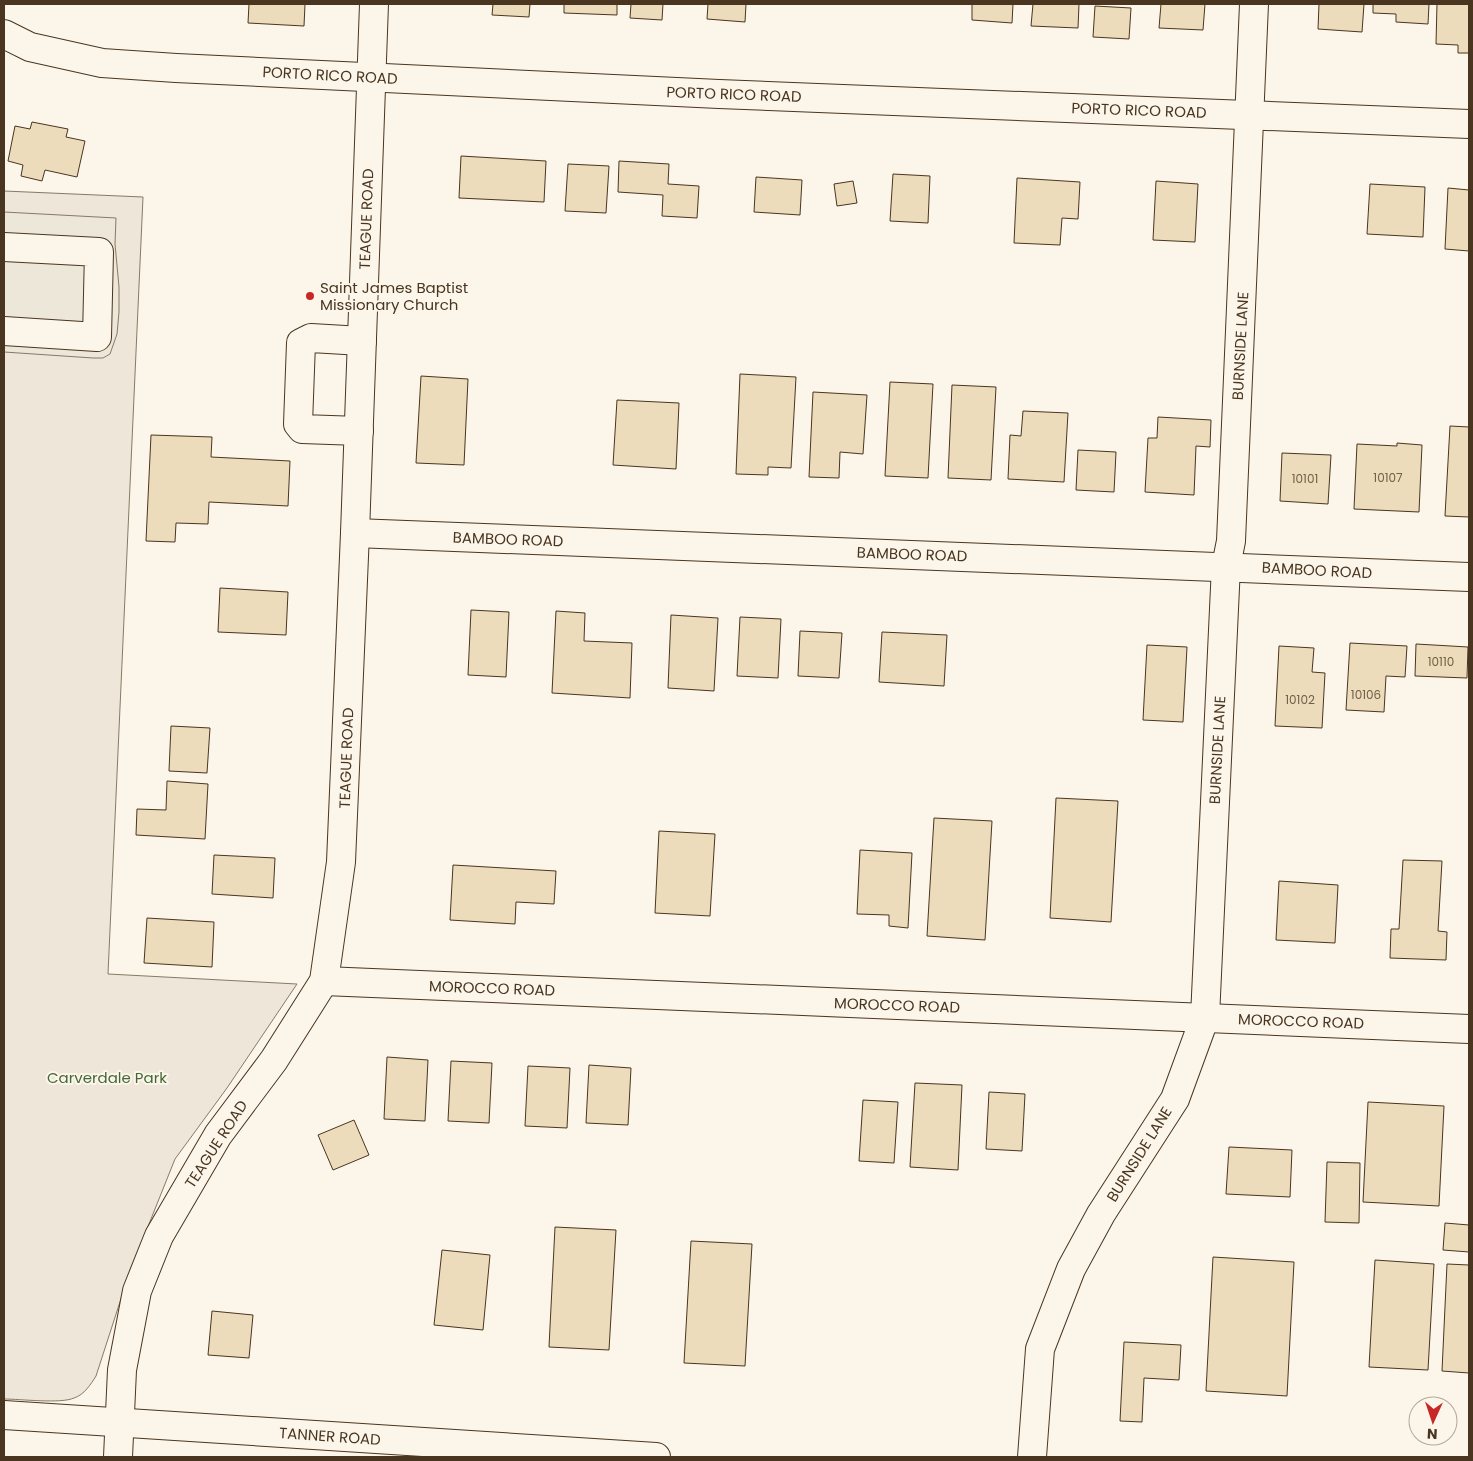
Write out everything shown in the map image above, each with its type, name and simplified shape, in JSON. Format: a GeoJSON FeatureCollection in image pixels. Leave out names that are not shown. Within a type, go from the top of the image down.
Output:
{"type":"FeatureCollection","features":[{"type":"Feature","properties":{"kind":"street","name":"TEAGUE ROAD"},"geometry":{"type":"LineString","coordinates":[[118,1457],[118,1422],[122,1370],[137,1291],[159,1236],[218,1135],[274,1060],[324,981],[341,862],[374,4]]}},
{"type":"Feature","properties":{"kind":"street","name":"BURNSIDE LANE"},"geometry":{"type":"LineString","coordinates":[[1032,1457],[1040,1349],[1071,1269],[1101,1214],[1175,1099],[1205,1017],[1226,566],[1231,541],[1254,4]]}},
{"type":"Feature","properties":{"kind":"street","name":"PORTO RICO ROAD"},"geometry":{"type":"LineString","coordinates":[[4,34],[30,47],[102,63],[176,68],[719,94],[1469,124]]}},
{"type":"Feature","properties":{"kind":"street"},"geometry":{"type":"LineString","coordinates":[[4,247],[99,252],[97,337],[4,331]]}},
{"type":"Feature","properties":{"kind":"street"},"geometry":{"type":"LineString","coordinates":[[359,431],[302,429],[298,424],[301,343],[311,338],[362,341]]}},
{"type":"Feature","properties":{"kind":"street","name":"BAMBOO ROAD"},"geometry":{"type":"LineString","coordinates":[[355,533],[1469,576]]}},
{"type":"Feature","properties":{"kind":"street","name":"MOROCCO ROAD"},"geometry":{"type":"LineString","coordinates":[[324,981],[1469,1029]]}},
{"type":"Feature","properties":{"kind":"street","name":"TANNER ROAD"},"geometry":{"type":"LineString","coordinates":[[4,1415],[656,1457]]}},
{"type":"Feature","properties":{"kind":"green space","name":"Carverdale Park"},"geometry":{"type":"Polygon","coordinates":[[[4,191],[143,197],[108,974],[297,984],[227,1088],[175,1159],[129,1274],[96,1376],[81,1394],[68,1400],[60,1401],[4,1399],[4,191]]]}},
{"type":"Feature","properties":{"kind":"shaded area"},"geometry":{"type":"Polygon","coordinates":[[[4,212],[116,218],[115,244],[119,312],[117,334],[110,354],[103,358],[93,358],[4,352],[4,212]]]}},
{"type":"Feature","properties":{"kind":"building"},"geometry":{"type":"Polygon","coordinates":[[[249,4],[305,4],[304,26],[248,23],[249,4]]]}},
{"type":"Feature","properties":{"kind":"building"},"geometry":{"type":"Polygon","coordinates":[[[493,4],[530,4],[529,17],[492,15],[493,4]]]}},
{"type":"Feature","properties":{"kind":"building"},"geometry":{"type":"Polygon","coordinates":[[[564,4],[617,4],[617,15],[564,13],[564,4]]]}},
{"type":"Feature","properties":{"kind":"building"},"geometry":{"type":"Polygon","coordinates":[[[631,4],[663,4],[662,20],[630,18],[631,4]]]}},
{"type":"Feature","properties":{"kind":"building"},"geometry":{"type":"Polygon","coordinates":[[[708,4],[746,4],[745,22],[707,19],[708,4]]]}},
{"type":"Feature","properties":{"kind":"building"},"geometry":{"type":"Polygon","coordinates":[[[972,4],[1013,4],[1012,23],[972,20],[972,4]]]}},
{"type":"Feature","properties":{"kind":"building"},"geometry":{"type":"Polygon","coordinates":[[[1033,4],[1079,4],[1078,28],[1031,26],[1033,4]]]}},
{"type":"Feature","properties":{"kind":"building"},"geometry":{"type":"Polygon","coordinates":[[[1161,4],[1205,4],[1203,30],[1159,28],[1161,4]]]}},
{"type":"Feature","properties":{"kind":"building"},"geometry":{"type":"Polygon","coordinates":[[[1319,4],[1364,4],[1362,32],[1318,29],[1319,4]]]}},
{"type":"Feature","properties":{"kind":"building"},"geometry":{"type":"Polygon","coordinates":[[[1373,4],[1429,4],[1428,24],[1396,22],[1396,14],[1373,13],[1373,4]]]}},
{"type":"Feature","properties":{"kind":"building"},"geometry":{"type":"Polygon","coordinates":[[[1437,4],[1469,4],[1469,53],[1458,53],[1458,45],[1436,44],[1437,4]]]}},
{"type":"Feature","properties":{"kind":"building"},"geometry":{"type":"Polygon","coordinates":[[[1095,6],[1131,8],[1129,39],[1093,37],[1095,6]]]}},
{"type":"Feature","properties":{"kind":"building"},"geometry":{"type":"Polygon","coordinates":[[[32,122],[68,129],[66,137],[85,141],[77,177],[45,170],[42,181],[21,176],[23,165],[8,161],[15,126],[30,129],[32,122]]]}},
{"type":"Feature","properties":{"kind":"building"},"geometry":{"type":"Polygon","coordinates":[[[461,156],[546,161],[544,202],[459,198],[461,156]]]}},
{"type":"Feature","properties":{"kind":"building"},"geometry":{"type":"Polygon","coordinates":[[[619,161],[669,164],[668,184],[699,186],[697,218],[662,216],[663,195],[618,192],[619,161]]]}},
{"type":"Feature","properties":{"kind":"building"},"geometry":{"type":"Polygon","coordinates":[[[568,164],[609,166],[606,213],[565,211],[568,164]]]}},
{"type":"Feature","properties":{"kind":"building"},"geometry":{"type":"Polygon","coordinates":[[[893,174],[930,176],[928,223],[890,221],[893,174]]]}},
{"type":"Feature","properties":{"kind":"building"},"geometry":{"type":"Polygon","coordinates":[[[756,177],[802,180],[800,215],[754,212],[756,177]]]}},
{"type":"Feature","properties":{"kind":"building"},"geometry":{"type":"Polygon","coordinates":[[[1017,178],[1080,182],[1078,219],[1062,218],[1060,245],[1014,243],[1017,178]]]}},
{"type":"Feature","properties":{"kind":"building"},"geometry":{"type":"Polygon","coordinates":[[[853,181],[857,203],[837,206],[834,184],[853,181]]]}},
{"type":"Feature","properties":{"kind":"building"},"geometry":{"type":"Polygon","coordinates":[[[1156,181],[1198,184],[1195,242],[1153,240],[1156,181]]]}},
{"type":"Feature","properties":{"kind":"building"},"geometry":{"type":"Polygon","coordinates":[[[1370,184],[1425,187],[1423,237],[1367,234],[1370,184]]]}},
{"type":"Feature","properties":{"kind":"building"},"geometry":{"type":"Polygon","coordinates":[[[1448,188],[1469,190],[1469,251],[1445,249],[1448,188]]]}},
{"type":"Feature","properties":{"kind":"building"},"geometry":{"type":"Polygon","coordinates":[[[740,374],[796,377],[791,468],[768,467],[768,475],[736,474],[740,374]]]}},
{"type":"Feature","properties":{"kind":"building"},"geometry":{"type":"Polygon","coordinates":[[[421,376],[468,379],[464,465],[416,463],[421,376]]]}},
{"type":"Feature","properties":{"kind":"building"},"geometry":{"type":"Polygon","coordinates":[[[890,382],[933,384],[928,478],[885,476],[890,382]]]}},
{"type":"Feature","properties":{"kind":"building"},"geometry":{"type":"Polygon","coordinates":[[[952,385],[996,387],[991,480],[948,478],[952,385]]]}},
{"type":"Feature","properties":{"kind":"building"},"geometry":{"type":"Polygon","coordinates":[[[813,392],[867,395],[863,454],[840,452],[839,478],[809,477],[813,392]]]}},
{"type":"Feature","properties":{"kind":"building"},"geometry":{"type":"Polygon","coordinates":[[[617,400],[679,403],[676,469],[613,465],[617,400]]]}},
{"type":"Feature","properties":{"kind":"building"},"geometry":{"type":"Polygon","coordinates":[[[1023,411],[1068,413],[1064,482],[1008,479],[1010,435],[1021,436],[1023,411]]]}},
{"type":"Feature","properties":{"kind":"building"},"geometry":{"type":"Polygon","coordinates":[[[1158,417],[1211,420],[1210,447],[1196,446],[1194,495],[1145,492],[1148,438],[1157,438],[1158,417]]]}},
{"type":"Feature","properties":{"kind":"building"},"geometry":{"type":"Polygon","coordinates":[[[1450,426],[1469,427],[1469,517],[1445,516],[1450,426]]]}},
{"type":"Feature","properties":{"kind":"building"},"geometry":{"type":"Polygon","coordinates":[[[151,435],[212,437],[211,457],[290,461],[288,506],[209,502],[208,524],[176,523],[175,542],[146,541],[151,435]]]}},
{"type":"Feature","properties":{"kind":"building"},"geometry":{"type":"Polygon","coordinates":[[[1397,443],[1422,445],[1419,512],[1354,509],[1357,444],[1397,446],[1397,443]]]}},
{"type":"Feature","properties":{"kind":"building"},"geometry":{"type":"Polygon","coordinates":[[[1078,450],[1116,452],[1114,492],[1076,490],[1078,450]]]}},
{"type":"Feature","properties":{"kind":"building"},"geometry":{"type":"Polygon","coordinates":[[[1282,453],[1331,455],[1328,504],[1280,501],[1282,453]]]}},
{"type":"Feature","properties":{"kind":"building"},"geometry":{"type":"Polygon","coordinates":[[[220,588],[288,592],[286,635],[218,632],[220,588]]]}},
{"type":"Feature","properties":{"kind":"building"},"geometry":{"type":"Polygon","coordinates":[[[471,610],[509,612],[506,677],[468,675],[471,610]]]}},
{"type":"Feature","properties":{"kind":"building"},"geometry":{"type":"Polygon","coordinates":[[[556,611],[585,613],[584,641],[632,643],[630,698],[552,693],[556,611]]]}},
{"type":"Feature","properties":{"kind":"building"},"geometry":{"type":"Polygon","coordinates":[[[671,615],[718,618],[714,691],[668,688],[671,615]]]}},
{"type":"Feature","properties":{"kind":"building"},"geometry":{"type":"Polygon","coordinates":[[[740,617],[781,619],[778,678],[737,676],[740,617]]]}},
{"type":"Feature","properties":{"kind":"building"},"geometry":{"type":"Polygon","coordinates":[[[800,631],[842,633],[839,678],[798,676],[800,631]]]}},
{"type":"Feature","properties":{"kind":"building"},"geometry":{"type":"Polygon","coordinates":[[[882,632],[947,635],[944,686],[879,682],[882,632]]]}},
{"type":"Feature","properties":{"kind":"building"},"geometry":{"type":"Polygon","coordinates":[[[1350,643],[1407,646],[1405,677],[1386,676],[1384,712],[1346,710],[1350,643]]]}},
{"type":"Feature","properties":{"kind":"building"},"geometry":{"type":"Polygon","coordinates":[[[1416,644],[1468,647],[1467,678],[1415,676],[1416,644]]]}},
{"type":"Feature","properties":{"kind":"building"},"geometry":{"type":"Polygon","coordinates":[[[1147,645],[1187,647],[1183,722],[1143,720],[1147,645]]]}},
{"type":"Feature","properties":{"kind":"building"},"geometry":{"type":"Polygon","coordinates":[[[1279,646],[1314,648],[1312,672],[1325,673],[1322,728],[1275,726],[1279,646]]]}},
{"type":"Feature","properties":{"kind":"building"},"geometry":{"type":"Polygon","coordinates":[[[171,726],[210,728],[207,773],[169,771],[171,726]]]}},
{"type":"Feature","properties":{"kind":"building"},"geometry":{"type":"Polygon","coordinates":[[[167,781],[208,784],[205,839],[136,835],[137,809],[166,810],[167,781]]]}},
{"type":"Feature","properties":{"kind":"building"},"geometry":{"type":"Polygon","coordinates":[[[1056,798],[1118,801],[1111,922],[1050,918],[1056,798]]]}},
{"type":"Feature","properties":{"kind":"building"},"geometry":{"type":"Polygon","coordinates":[[[934,818],[992,821],[985,940],[927,936],[934,818]]]}},
{"type":"Feature","properties":{"kind":"building"},"geometry":{"type":"Polygon","coordinates":[[[659,831],[715,834],[710,916],[655,913],[659,831]]]}},
{"type":"Feature","properties":{"kind":"building"},"geometry":{"type":"Polygon","coordinates":[[[860,850],[912,853],[908,928],[889,926],[889,915],[857,914],[860,850]]]}},
{"type":"Feature","properties":{"kind":"building"},"geometry":{"type":"Polygon","coordinates":[[[214,855],[275,858],[273,898],[212,894],[214,855]]]}},
{"type":"Feature","properties":{"kind":"building"},"geometry":{"type":"Polygon","coordinates":[[[1403,860],[1442,861],[1438,931],[1447,932],[1446,960],[1390,958],[1391,929],[1399,929],[1403,860]]]}},
{"type":"Feature","properties":{"kind":"building"},"geometry":{"type":"Polygon","coordinates":[[[453,865],[556,871],[554,904],[516,902],[515,924],[450,920],[453,865]]]}},
{"type":"Feature","properties":{"kind":"building"},"geometry":{"type":"Polygon","coordinates":[[[1279,881],[1338,885],[1335,943],[1276,940],[1279,881]]]}},
{"type":"Feature","properties":{"kind":"building"},"geometry":{"type":"Polygon","coordinates":[[[147,918],[214,922],[212,967],[144,963],[147,918]]]}},
{"type":"Feature","properties":{"kind":"building"},"geometry":{"type":"Polygon","coordinates":[[[387,1057],[428,1060],[425,1121],[384,1119],[387,1057]]]}},
{"type":"Feature","properties":{"kind":"building"},"geometry":{"type":"Polygon","coordinates":[[[451,1061],[492,1063],[489,1123],[448,1121],[451,1061]]]}},
{"type":"Feature","properties":{"kind":"building"},"geometry":{"type":"Polygon","coordinates":[[[589,1065],[631,1068],[628,1125],[586,1123],[589,1065]]]}},
{"type":"Feature","properties":{"kind":"building"},"geometry":{"type":"Polygon","coordinates":[[[528,1066],[570,1068],[567,1128],[525,1126],[528,1066]]]}},
{"type":"Feature","properties":{"kind":"building"},"geometry":{"type":"Polygon","coordinates":[[[915,1083],[962,1085],[958,1170],[910,1167],[915,1083]]]}},
{"type":"Feature","properties":{"kind":"building"},"geometry":{"type":"Polygon","coordinates":[[[989,1092],[1025,1094],[1022,1151],[986,1149],[989,1092]]]}},
{"type":"Feature","properties":{"kind":"building"},"geometry":{"type":"Polygon","coordinates":[[[863,1100],[898,1102],[894,1163],[859,1161],[863,1100]]]}},
{"type":"Feature","properties":{"kind":"building"},"geometry":{"type":"Polygon","coordinates":[[[1368,1102],[1444,1106],[1439,1206],[1363,1202],[1368,1102]]]}},
{"type":"Feature","properties":{"kind":"building"},"geometry":{"type":"Polygon","coordinates":[[[354,1120],[369,1155],[333,1170],[318,1135],[354,1120]]]}},
{"type":"Feature","properties":{"kind":"building"},"geometry":{"type":"Polygon","coordinates":[[[1229,1147],[1292,1150],[1290,1197],[1226,1194],[1229,1147]]]}},
{"type":"Feature","properties":{"kind":"building"},"geometry":{"type":"Polygon","coordinates":[[[1327,1162],[1360,1163],[1359,1223],[1325,1222],[1327,1162]]]}},
{"type":"Feature","properties":{"kind":"building"},"geometry":{"type":"Polygon","coordinates":[[[1445,1223],[1469,1225],[1469,1252],[1443,1250],[1445,1223]]]}},
{"type":"Feature","properties":{"kind":"building"},"geometry":{"type":"Polygon","coordinates":[[[555,1227],[616,1230],[609,1350],[549,1347],[555,1227]]]}},
{"type":"Feature","properties":{"kind":"building"},"geometry":{"type":"Polygon","coordinates":[[[691,1241],[752,1244],[745,1366],[684,1363],[691,1241]]]}},
{"type":"Feature","properties":{"kind":"building"},"geometry":{"type":"Polygon","coordinates":[[[442,1250],[490,1255],[483,1330],[434,1325],[442,1250]]]}},
{"type":"Feature","properties":{"kind":"building"},"geometry":{"type":"Polygon","coordinates":[[[1213,1257],[1294,1262],[1287,1396],[1206,1391],[1213,1257]]]}},
{"type":"Feature","properties":{"kind":"building"},"geometry":{"type":"Polygon","coordinates":[[[1375,1260],[1434,1264],[1428,1370],[1369,1367],[1375,1260]]]}},
{"type":"Feature","properties":{"kind":"building"},"geometry":{"type":"Polygon","coordinates":[[[1447,1264],[1469,1265],[1469,1373],[1442,1371],[1447,1264]]]}},
{"type":"Feature","properties":{"kind":"building"},"geometry":{"type":"Polygon","coordinates":[[[212,1311],[253,1315],[249,1358],[208,1355],[212,1311]]]}},
{"type":"Feature","properties":{"kind":"building"},"geometry":{"type":"Polygon","coordinates":[[[1124,1342],[1181,1345],[1179,1380],[1144,1378],[1142,1422],[1120,1421],[1124,1342]]]}},
{"type":"Feature","properties":{"kind":"place","name":"Saint James Baptist Missionary Church"},"geometry":{"type":"Point","coordinates":[310,296]}}]}
